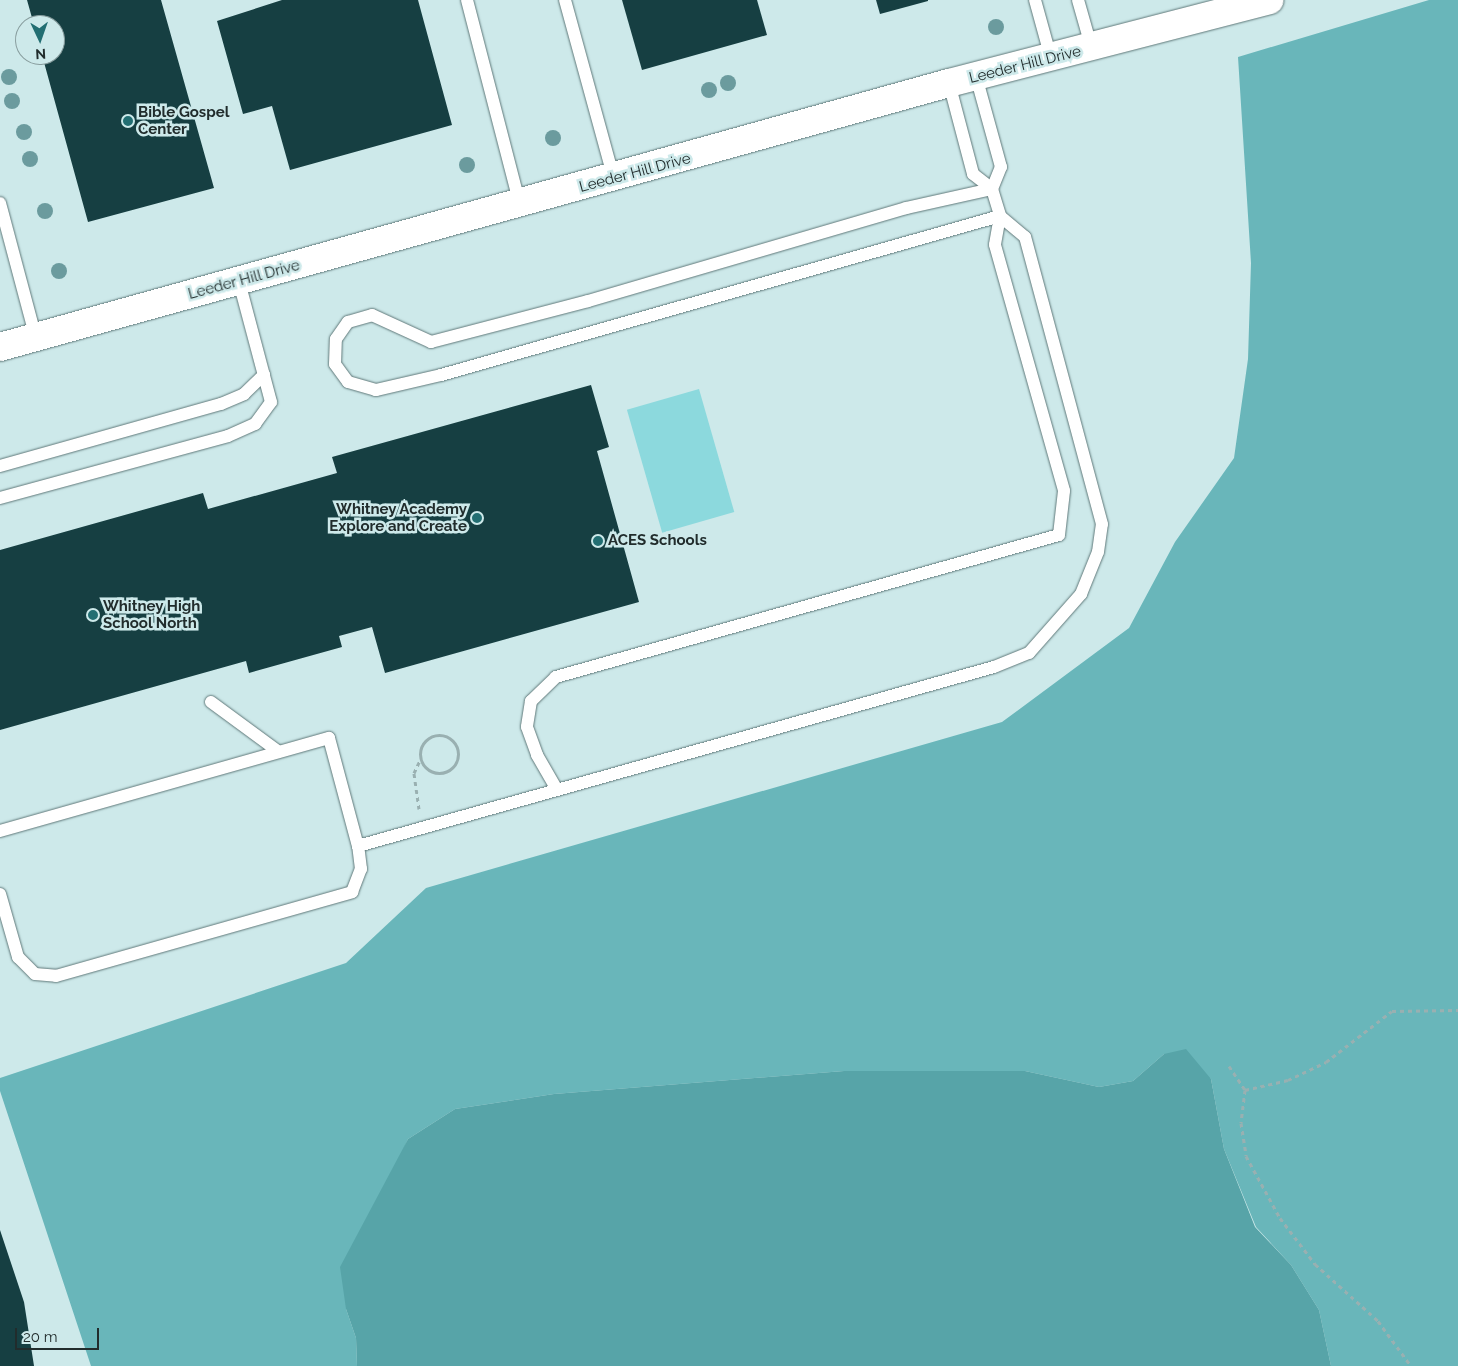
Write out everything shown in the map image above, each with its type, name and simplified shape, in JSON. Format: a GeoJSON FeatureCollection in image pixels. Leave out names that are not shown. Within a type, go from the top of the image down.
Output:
{"type":"FeatureCollection","features":[{"type":"Feature","properties":{"kind":"street","name":"Leeder Hill Drive"},"geometry":{"type":"LineString","coordinates":[[0,347],[614,179],[976,76],[1051,60],[1269,0]]}},
{"type":"Feature","properties":{"kind":"lane"},"geometry":{"type":"LineString","coordinates":[[467,0],[520,205]]}},
{"type":"Feature","properties":{"kind":"lane"},"geometry":{"type":"LineString","coordinates":[[565,0],[614,179]]}},
{"type":"Feature","properties":{"kind":"lane"},"geometry":{"type":"LineString","coordinates":[[1036,0],[1051,60]]}},
{"type":"Feature","properties":{"kind":"lane"},"geometry":{"type":"LineString","coordinates":[[1078,0],[1092,49]]}},
{"type":"Feature","properties":{"kind":"lane"},"geometry":{"type":"LineString","coordinates":[[976,76],[1002,167],[992,189]]}},
{"type":"Feature","properties":{"kind":"lane"},"geometry":{"type":"LineString","coordinates":[[556,788],[537,755],[527,727],[531,701],[556,678],[1059,535],[1064,491],[995,245],[1000,216],[992,189],[973,174],[949,84]]}},
{"type":"Feature","properties":{"kind":"lane"},"geometry":{"type":"LineString","coordinates":[[992,189],[906,208],[588,301],[431,342],[372,315],[348,322],[336,339],[335,364],[348,382],[376,390],[450,373],[1000,216]]}},
{"type":"Feature","properties":{"kind":"lane"},"geometry":{"type":"LineString","coordinates":[[0,202],[36,338]]}},
{"type":"Feature","properties":{"kind":"lane"},"geometry":{"type":"LineString","coordinates":[[358,846],[556,788],[994,667],[1029,653],[1058,625],[1081,594],[1098,552],[1102,524],[1025,236],[1000,216]]}},
{"type":"Feature","properties":{"kind":"lane"},"geometry":{"type":"LineString","coordinates":[[0,498],[228,436],[255,424],[271,402],[239,282]]}},
{"type":"Feature","properties":{"kind":"lane"},"geometry":{"type":"LineString","coordinates":[[0,466],[221,404],[244,394],[264,375]]}},
{"type":"Feature","properties":{"kind":"lane"},"geometry":{"type":"LineString","coordinates":[[211,702],[279,752]]}},
{"type":"Feature","properties":{"kind":"lane"},"geometry":{"type":"LineString","coordinates":[[0,831],[329,738],[358,846],[361,869],[352,892],[56,976],[35,974],[18,958],[0,894]]}},
{"type":"Feature","properties":{"kind":"path"},"geometry":{"type":"LineString","coordinates":[[420,760],[434,773],[444,773],[457,762],[457,746],[445,735],[429,738],[420,750],[420,760],[414,773],[414,788],[423,827]]}},
{"type":"Feature","properties":{"kind":"path"},"geometry":{"type":"LineString","coordinates":[[1245,1090],[1288,1080],[1326,1062],[1392,1011],[1458,1010]]}},
{"type":"Feature","properties":{"kind":"path"},"geometry":{"type":"LineString","coordinates":[[1229,1066],[1245,1090],[1241,1123],[1246,1156],[1280,1218],[1314,1264],[1378,1321],[1411,1366]]}},
{"type":"Feature","properties":{"kind":"shaded area"},"geometry":{"type":"Polygon","coordinates":[[[1429,0],[1458,0],[1458,1366],[1331,1366],[1319,1310],[1291,1265],[1256,1227],[1224,1149],[1211,1079],[1164,1054],[1133,1081],[1099,1087],[1025,1071],[844,1071],[554,1094],[455,1109],[408,1139],[393,1172],[346,1309],[356,1338],[357,1366],[91,1366],[0,1091],[0,1078],[346,963],[426,888],[1002,722],[1129,628],[1175,542],[1234,458],[1248,359],[1251,263],[1238,57],[1429,0]]]}},
{"type":"Feature","properties":{"kind":"shaded area"},"geometry":{"type":"Polygon","coordinates":[[[699,389],[734,512],[662,533],[627,410],[699,389]]]}},
{"type":"Feature","properties":{"kind":"shaded area"},"geometry":{"type":"Polygon","coordinates":[[[1186,1049],[1211,1079],[1224,1149],[1255,1227],[1291,1265],[1319,1310],[1331,1366],[357,1366],[356,1338],[346,1309],[340,1267],[408,1139],[455,1109],[554,1094],[844,1071],[1025,1071],[1099,1087],[1133,1081],[1164,1054],[1186,1049]]]}},
{"type":"Feature","properties":{"kind":"building","name":"Bible Gospel Center"},"geometry":{"type":"Polygon","coordinates":[[[27,0],[161,0],[214,188],[88,222],[45,65],[65,65],[65,15],[31,15],[27,0]]]}},
{"type":"Feature","properties":{"kind":"building"},"geometry":{"type":"Polygon","coordinates":[[[282,0],[418,0],[452,125],[290,170],[272,106],[243,114],[217,21],[282,0]]]}},
{"type":"Feature","properties":{"kind":"building"},"geometry":{"type":"Polygon","coordinates":[[[622,0],[757,0],[767,35],[642,70],[622,0]]]}},
{"type":"Feature","properties":{"kind":"building"},"geometry":{"type":"Polygon","coordinates":[[[876,0],[928,0],[928,1],[880,14],[876,0]]]}},
{"type":"Feature","properties":{"kind":"building"},"geometry":{"type":"Polygon","coordinates":[[[591,385],[609,447],[597,451],[639,602],[385,673],[372,627],[339,636],[342,647],[249,673],[246,661],[0,730],[0,550],[203,493],[208,509],[337,473],[332,457],[591,385]]]}},
{"type":"Feature","properties":{"kind":"building"},"geometry":{"type":"Polygon","coordinates":[[[0,1230],[24,1302],[34,1366],[0,1366],[0,1230]]]}},
{"type":"Feature","properties":{"kind":"place","name":"Bible Gospel Center"},"geometry":{"type":"Point","coordinates":[128,121]}},
{"type":"Feature","properties":{"kind":"place","name":"Whitney Academy Explore and Create"},"geometry":{"type":"Point","coordinates":[477,518]}},
{"type":"Feature","properties":{"kind":"place","name":"ACES Schools"},"geometry":{"type":"Point","coordinates":[598,541]}},
{"type":"Feature","properties":{"kind":"place","name":"Whitney High School North"},"geometry":{"type":"Point","coordinates":[93,615]}}]}
